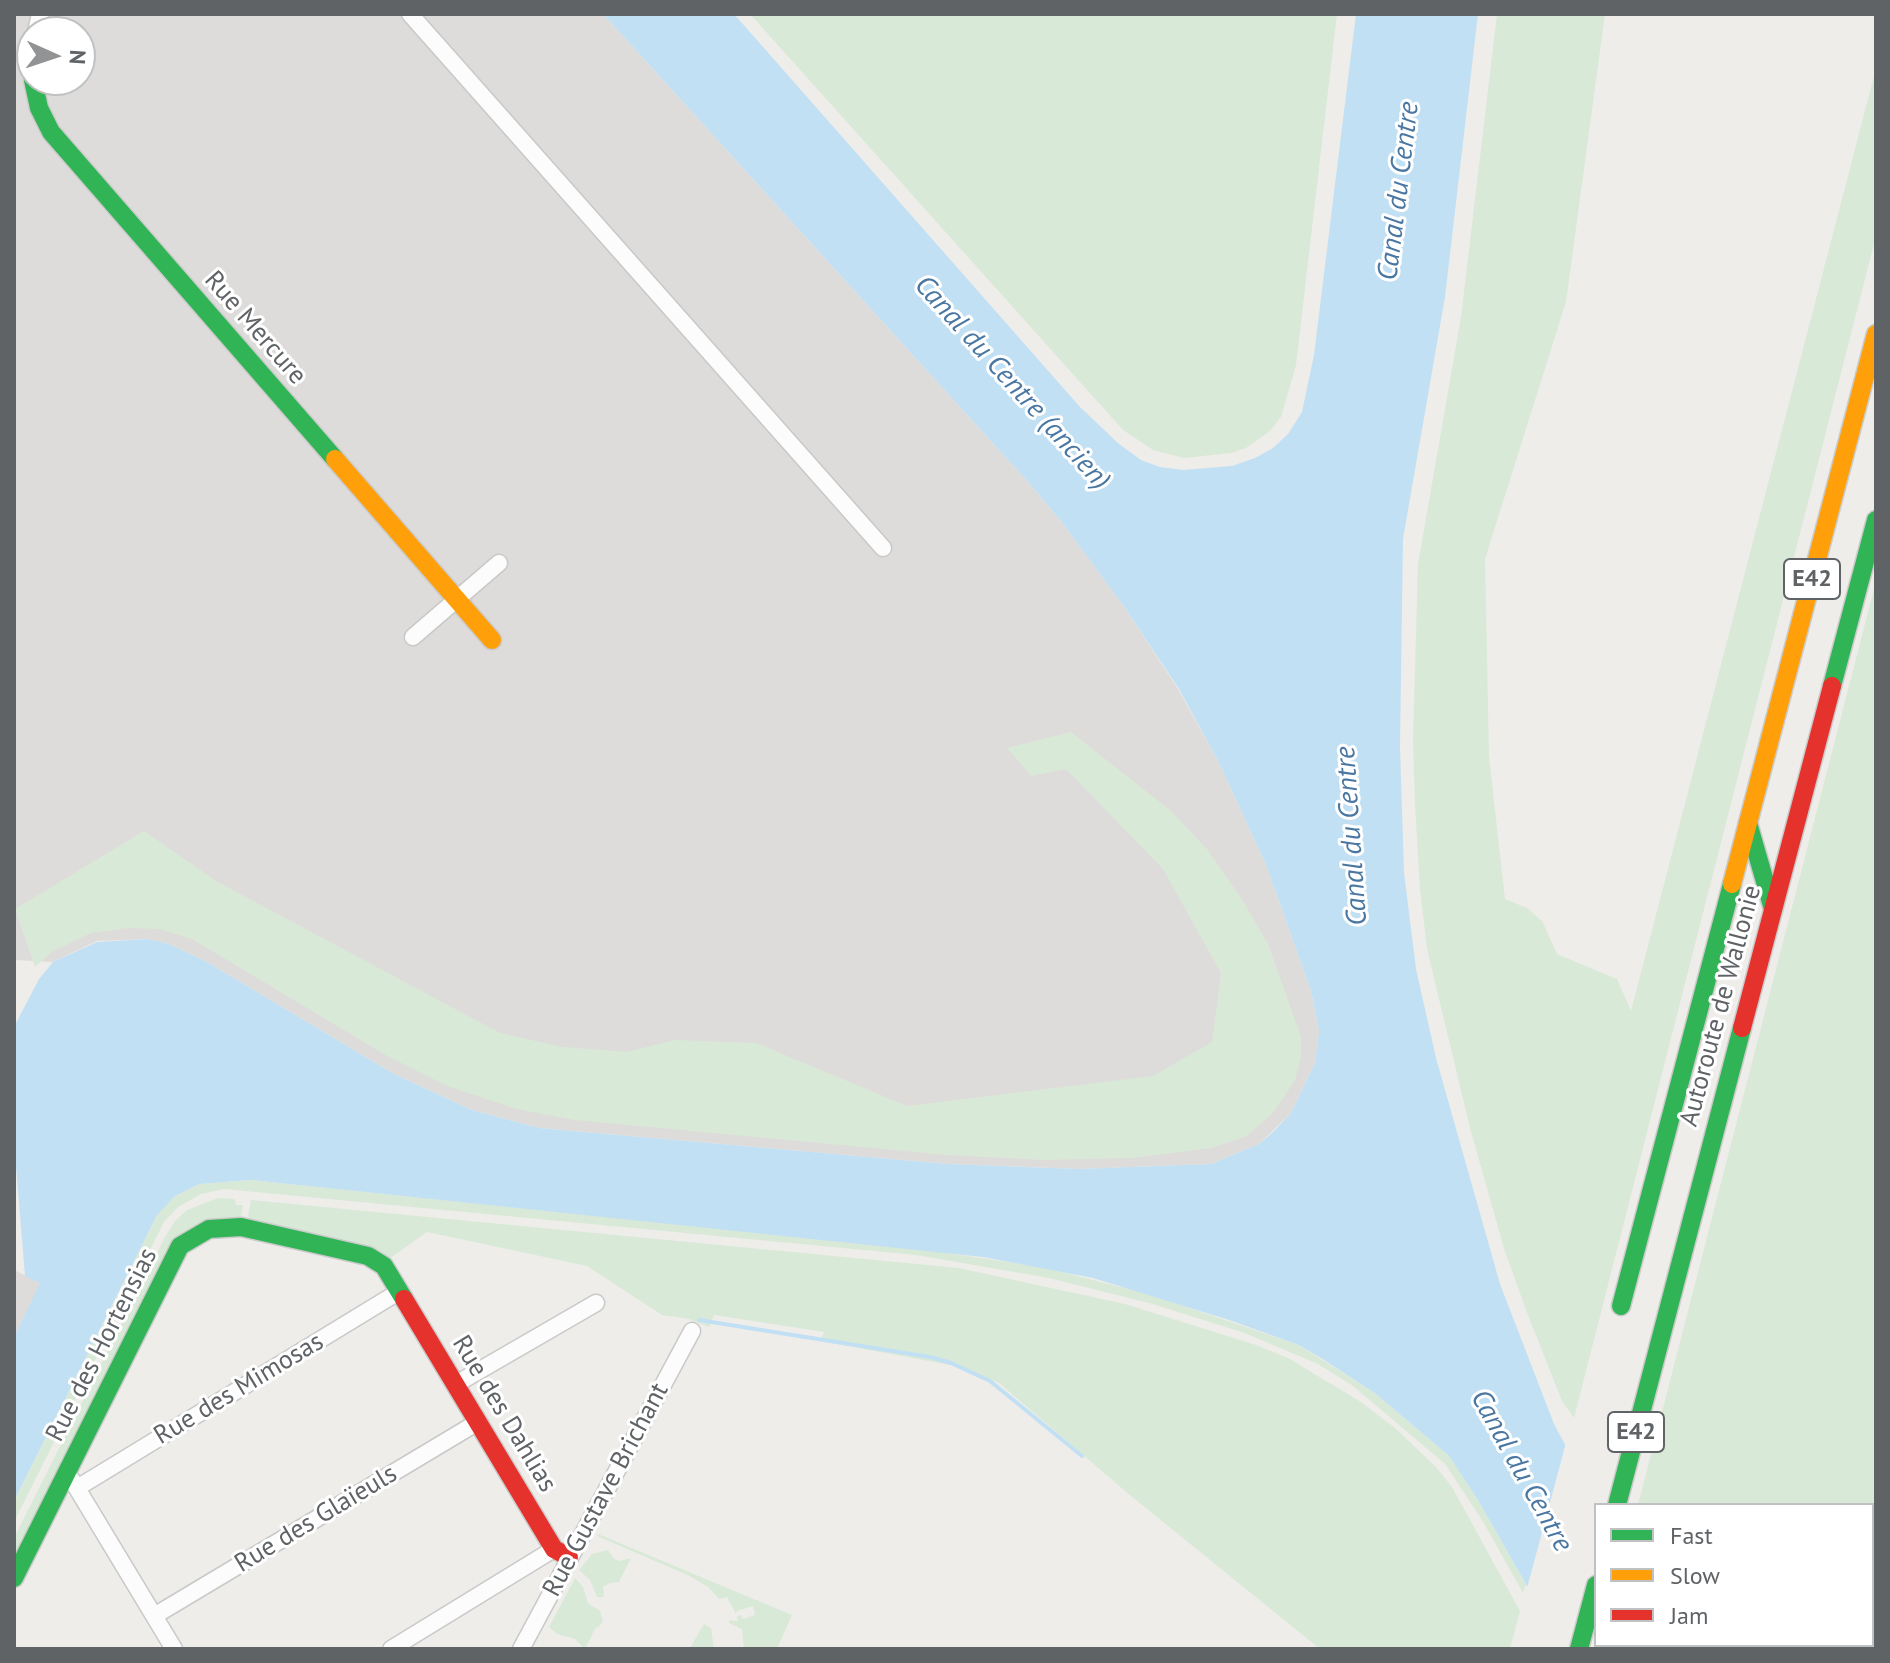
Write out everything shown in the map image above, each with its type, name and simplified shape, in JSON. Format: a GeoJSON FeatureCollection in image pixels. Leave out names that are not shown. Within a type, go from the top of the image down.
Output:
{"type":"FeatureCollection","features":[{"type":"Feature","properties":{"kind":"main road","name":"Rue Mercure"},"geometry":{"type":"LineString","coordinates":[[36,96],[51,132],[492,640]]}},
{"type":"Feature","properties":{"kind":"main road","name":"Autoroute de Wallonie"},"geometry":{"type":"LineString","coordinates":[[1621,1306],[1876,334]]}},
{"type":"Feature","properties":{"kind":"main road","name":"Autoroute de Wallonie"},"geometry":{"type":"LineString","coordinates":[[1618,1503],[1876,520]]}},
{"type":"Feature","properties":{"kind":"main road"},"geometry":{"type":"LineString","coordinates":[[1748,823],[1773,910]]}},
{"type":"Feature","properties":{"kind":"main road","name":"Rue des Hortensias"},"geometry":{"type":"LineString","coordinates":[[14,1578],[180,1246],[209,1229],[241,1227],[368,1256],[384,1266],[400,1291]]}},
{"type":"Feature","properties":{"kind":"main road","name":"Rue des Dahlias"},"geometry":{"type":"LineString","coordinates":[[400,1291],[478,1422],[562,1553]]}},
{"type":"Feature","properties":{"kind":"main road"},"geometry":{"type":"LineString","coordinates":[[1579,1649],[1594,1593]]}},
{"type":"Feature","properties":{"kind":"street"},"geometry":{"type":"LineString","coordinates":[[410,14],[883,548]]}},
{"type":"Feature","properties":{"kind":"street"},"geometry":{"type":"LineString","coordinates":[[413,637],[499,563]]}},
{"type":"Feature","properties":{"kind":"street","name":"Rue des Mimosas"},"geometry":{"type":"LineString","coordinates":[[77,1488],[400,1291]]}},
{"type":"Feature","properties":{"kind":"street"},"geometry":{"type":"LineString","coordinates":[[456,1384],[596,1303]]}},
{"type":"Feature","properties":{"kind":"street","name":"Rue Gustave Brichant"},"geometry":{"type":"LineString","coordinates":[[521,1649],[562,1553],[692,1331]]}},
{"type":"Feature","properties":{"kind":"street","name":"Rue des Glaïeuls"},"geometry":{"type":"LineString","coordinates":[[154,1616],[478,1422]]}},
{"type":"Feature","properties":{"kind":"street"},"geometry":{"type":"LineString","coordinates":[[67,1471],[174,1649]]}},
{"type":"Feature","properties":{"kind":"street"},"geometry":{"type":"LineString","coordinates":[[391,1649],[562,1553]]}},
{"type":"Feature","properties":{"kind":"shaded area"},"geometry":{"type":"Polygon","coordinates":[[[14,14],[603,14],[1028,482],[1125,608],[1178,689],[1219,763],[1266,865],[1311,991],[1319,1031],[1315,1063],[1291,1113],[1259,1144],[1211,1164],[1079,1169],[948,1164],[539,1128],[472,1110],[394,1074],[207,962],[169,944],[148,939],[97,941],[53,962],[14,960],[14,14]]]}},
{"type":"Feature","properties":{"kind":"shaded area"},"geometry":{"type":"Polygon","coordinates":[[[14,1270],[41,1283],[14,1337],[14,1270]]]}},
{"type":"Feature","properties":{"kind":"green space"},"geometry":{"type":"Polygon","coordinates":[[[750,14],[1337,14],[1296,365],[1281,417],[1270,431],[1246,448],[1231,453],[1184,458],[1153,450],[1123,430],[750,14]]]}},
{"type":"Feature","properties":{"kind":"green space"},"geometry":{"type":"Polygon","coordinates":[[[1497,14],[1605,14],[1566,302],[1485,559],[1489,756],[1505,899],[1527,908],[1542,921],[1557,954],[1617,979],[1631,1011],[1876,68],[1876,236],[1574,1418],[1562,1401],[1505,1252],[1470,1128],[1427,949],[1415,805],[1413,739],[1418,564],[1461,317],[1497,14]]]}},
{"type":"Feature","properties":{"kind":"green space"},"geometry":{"type":"Polygon","coordinates":[[[1876,581],[1876,1649],[1699,1647],[1874,1647],[1874,1503],[1639,1503],[1876,581]]]}},
{"type":"Feature","properties":{"kind":"green space"},"geometry":{"type":"Polygon","coordinates":[[[1071,732],[1171,811],[1207,849],[1268,944],[1301,1037],[1301,1057],[1295,1080],[1274,1112],[1247,1136],[1211,1148],[1132,1158],[1044,1160],[947,1155],[575,1120],[517,1109],[447,1086],[389,1057],[192,939],[160,929],[128,928],[91,933],[53,951],[35,967],[15,909],[144,831],[216,881],[500,1033],[562,1047],[627,1052],[675,1040],[756,1043],[907,1106],[1153,1076],[1212,1042],[1221,973],[1163,869],[1066,769],[1031,776],[1007,748],[1071,732]]]}},
{"type":"Feature","properties":{"kind":"green space"},"geometry":{"type":"Polygon","coordinates":[[[251,1180],[927,1250],[1041,1267],[1145,1293],[1299,1345],[1376,1394],[1449,1456],[1526,1584],[1523,1593],[1482,1520],[1445,1464],[1353,1386],[1318,1364],[1242,1332],[1149,1303],[1049,1278],[916,1255],[224,1189],[201,1194],[178,1207],[164,1222],[14,1522],[14,1501],[157,1215],[174,1196],[199,1184],[251,1180]]]}},
{"type":"Feature","properties":{"kind":"green space"},"geometry":{"type":"Polygon","coordinates":[[[218,1198],[235,1199],[236,1205],[243,1205],[240,1221],[186,1232],[14,1564],[14,1538],[165,1237],[187,1210],[218,1198]]]}},
{"type":"Feature","properties":{"kind":"green space"},"geometry":{"type":"Polygon","coordinates":[[[251,1200],[959,1268],[1125,1304],[1256,1345],[1288,1358],[1361,1402],[1395,1428],[1436,1467],[1452,1487],[1520,1611],[1510,1649],[1320,1649],[1131,1496],[999,1383],[961,1367],[821,1341],[824,1332],[714,1315],[709,1327],[689,1319],[662,1315],[587,1266],[427,1232],[389,1259],[251,1222],[248,1216],[251,1200]]]}},
{"type":"Feature","properties":{"kind":"green space"},"geometry":{"type":"Polygon","coordinates":[[[598,1534],[792,1615],[777,1649],[744,1649],[742,1629],[729,1623],[729,1620],[738,1621],[737,1616],[741,1615],[743,1619],[755,1615],[753,1606],[736,1614],[727,1597],[719,1599],[708,1587],[690,1576],[598,1534]]]}},
{"type":"Feature","properties":{"kind":"green space"},"geometry":{"type":"Polygon","coordinates":[[[608,1550],[614,1559],[631,1558],[619,1582],[603,1587],[604,1597],[597,1597],[590,1580],[579,1570],[592,1554],[608,1550]]]}},
{"type":"Feature","properties":{"kind":"green space"},"geometry":{"type":"Polygon","coordinates":[[[575,1578],[583,1587],[588,1603],[600,1611],[603,1621],[596,1627],[585,1649],[575,1639],[557,1634],[549,1627],[575,1578]]]}},
{"type":"Feature","properties":{"kind":"green space"},"geometry":{"type":"Polygon","coordinates":[[[704,1624],[711,1628],[714,1649],[690,1648],[704,1624]]]}},
{"type":"Feature","properties":{"kind":"water"},"geometry":{"type":"Polygon","coordinates":[[[603,14],[734,14],[1080,407],[1141,460],[1160,467],[1183,470],[1232,466],[1255,458],[1273,448],[1288,434],[1302,412],[1314,355],[1356,14],[1478,14],[1445,297],[1403,539],[1400,746],[1404,873],[1416,969],[1436,1058],[1500,1284],[1554,1424],[1597,1503],[1594,1503],[1594,1647],[1687,1649],[1563,1649],[1478,1500],[1449,1456],[1376,1394],[1321,1358],[1299,1345],[1229,1320],[1093,1278],[983,1257],[251,1180],[199,1184],[175,1196],[157,1215],[14,1501],[14,1337],[40,1283],[25,1276],[14,1142],[14,1027],[39,979],[53,962],[97,942],[148,939],[169,944],[207,962],[394,1074],[472,1110],[539,1128],[948,1164],[1079,1169],[1211,1164],[1259,1144],[1274,1131],[1291,1113],[1315,1063],[1319,1031],[1311,991],[1266,865],[1219,763],[1179,689],[1125,608],[1028,482],[603,14]]]}},
{"type":"Feature","properties":{"kind":"pier"},"geometry":{"type":"Polygon","coordinates":[[[1567,1439],[1601,1503],[1594,1503],[1594,1647],[1598,1649],[1558,1649],[1526,1592],[1567,1439]]]}},
{"type":"Feature","properties":{"kind":"waterway"},"geometry":{"type":"LineString","coordinates":[[699,1320],[951,1363],[990,1381],[1082,1456]]}},
{"type":"Feature","properties":{"kind":"traffic: fast"},"geometry":{"type":"LineString","coordinates":[[36,96],[51,132],[335,459]]}},
{"type":"Feature","properties":{"kind":"traffic: fast"},"geometry":{"type":"LineString","coordinates":[[1832,686],[1876,520]]}},
{"type":"Feature","properties":{"kind":"traffic: fast"},"geometry":{"type":"LineString","coordinates":[[1748,823],[1773,909]]}},
{"type":"Feature","properties":{"kind":"traffic: fast"},"geometry":{"type":"LineString","coordinates":[[1621,1306],[1732,884]]}},
{"type":"Feature","properties":{"kind":"traffic: fast"},"geometry":{"type":"LineString","coordinates":[[1618,1503],[1742,1028]]}},
{"type":"Feature","properties":{"kind":"traffic: fast"},"geometry":{"type":"LineString","coordinates":[[14,1578],[180,1246],[209,1229],[241,1227],[368,1256],[384,1266],[404,1299]]}},
{"type":"Feature","properties":{"kind":"traffic: fast"},"geometry":{"type":"LineString","coordinates":[[1579,1649],[1594,1593]]}},
{"type":"Feature","properties":{"kind":"traffic: slow"},"geometry":{"type":"LineString","coordinates":[[1732,884],[1876,334]]}},
{"type":"Feature","properties":{"kind":"traffic: slow"},"geometry":{"type":"LineString","coordinates":[[335,459],[492,640]]}},
{"type":"Feature","properties":{"kind":"traffic: jam"},"geometry":{"type":"LineString","coordinates":[[1742,1028],[1832,686]]}},
{"type":"Feature","properties":{"kind":"traffic: jam"},"geometry":{"type":"LineString","coordinates":[[404,1299],[554,1549],[569,1557]]}},
{"type":"Feature","properties":{"kind":"water label","name":"Canal du Centre"},"geometry":{"type":"Point","coordinates":[1399,191]}},
{"type":"Feature","properties":{"kind":"water label","name":"Canal du Centre (ancien)"},"geometry":{"type":"Point","coordinates":[1012,383]}},
{"type":"Feature","properties":{"kind":"water label","name":"Canal du Centre"},"geometry":{"type":"Point","coordinates":[1352,836]}},
{"type":"Feature","properties":{"kind":"water label","name":"Canal du Centre"},"geometry":{"type":"Point","coordinates":[1521,1471]}}]}
